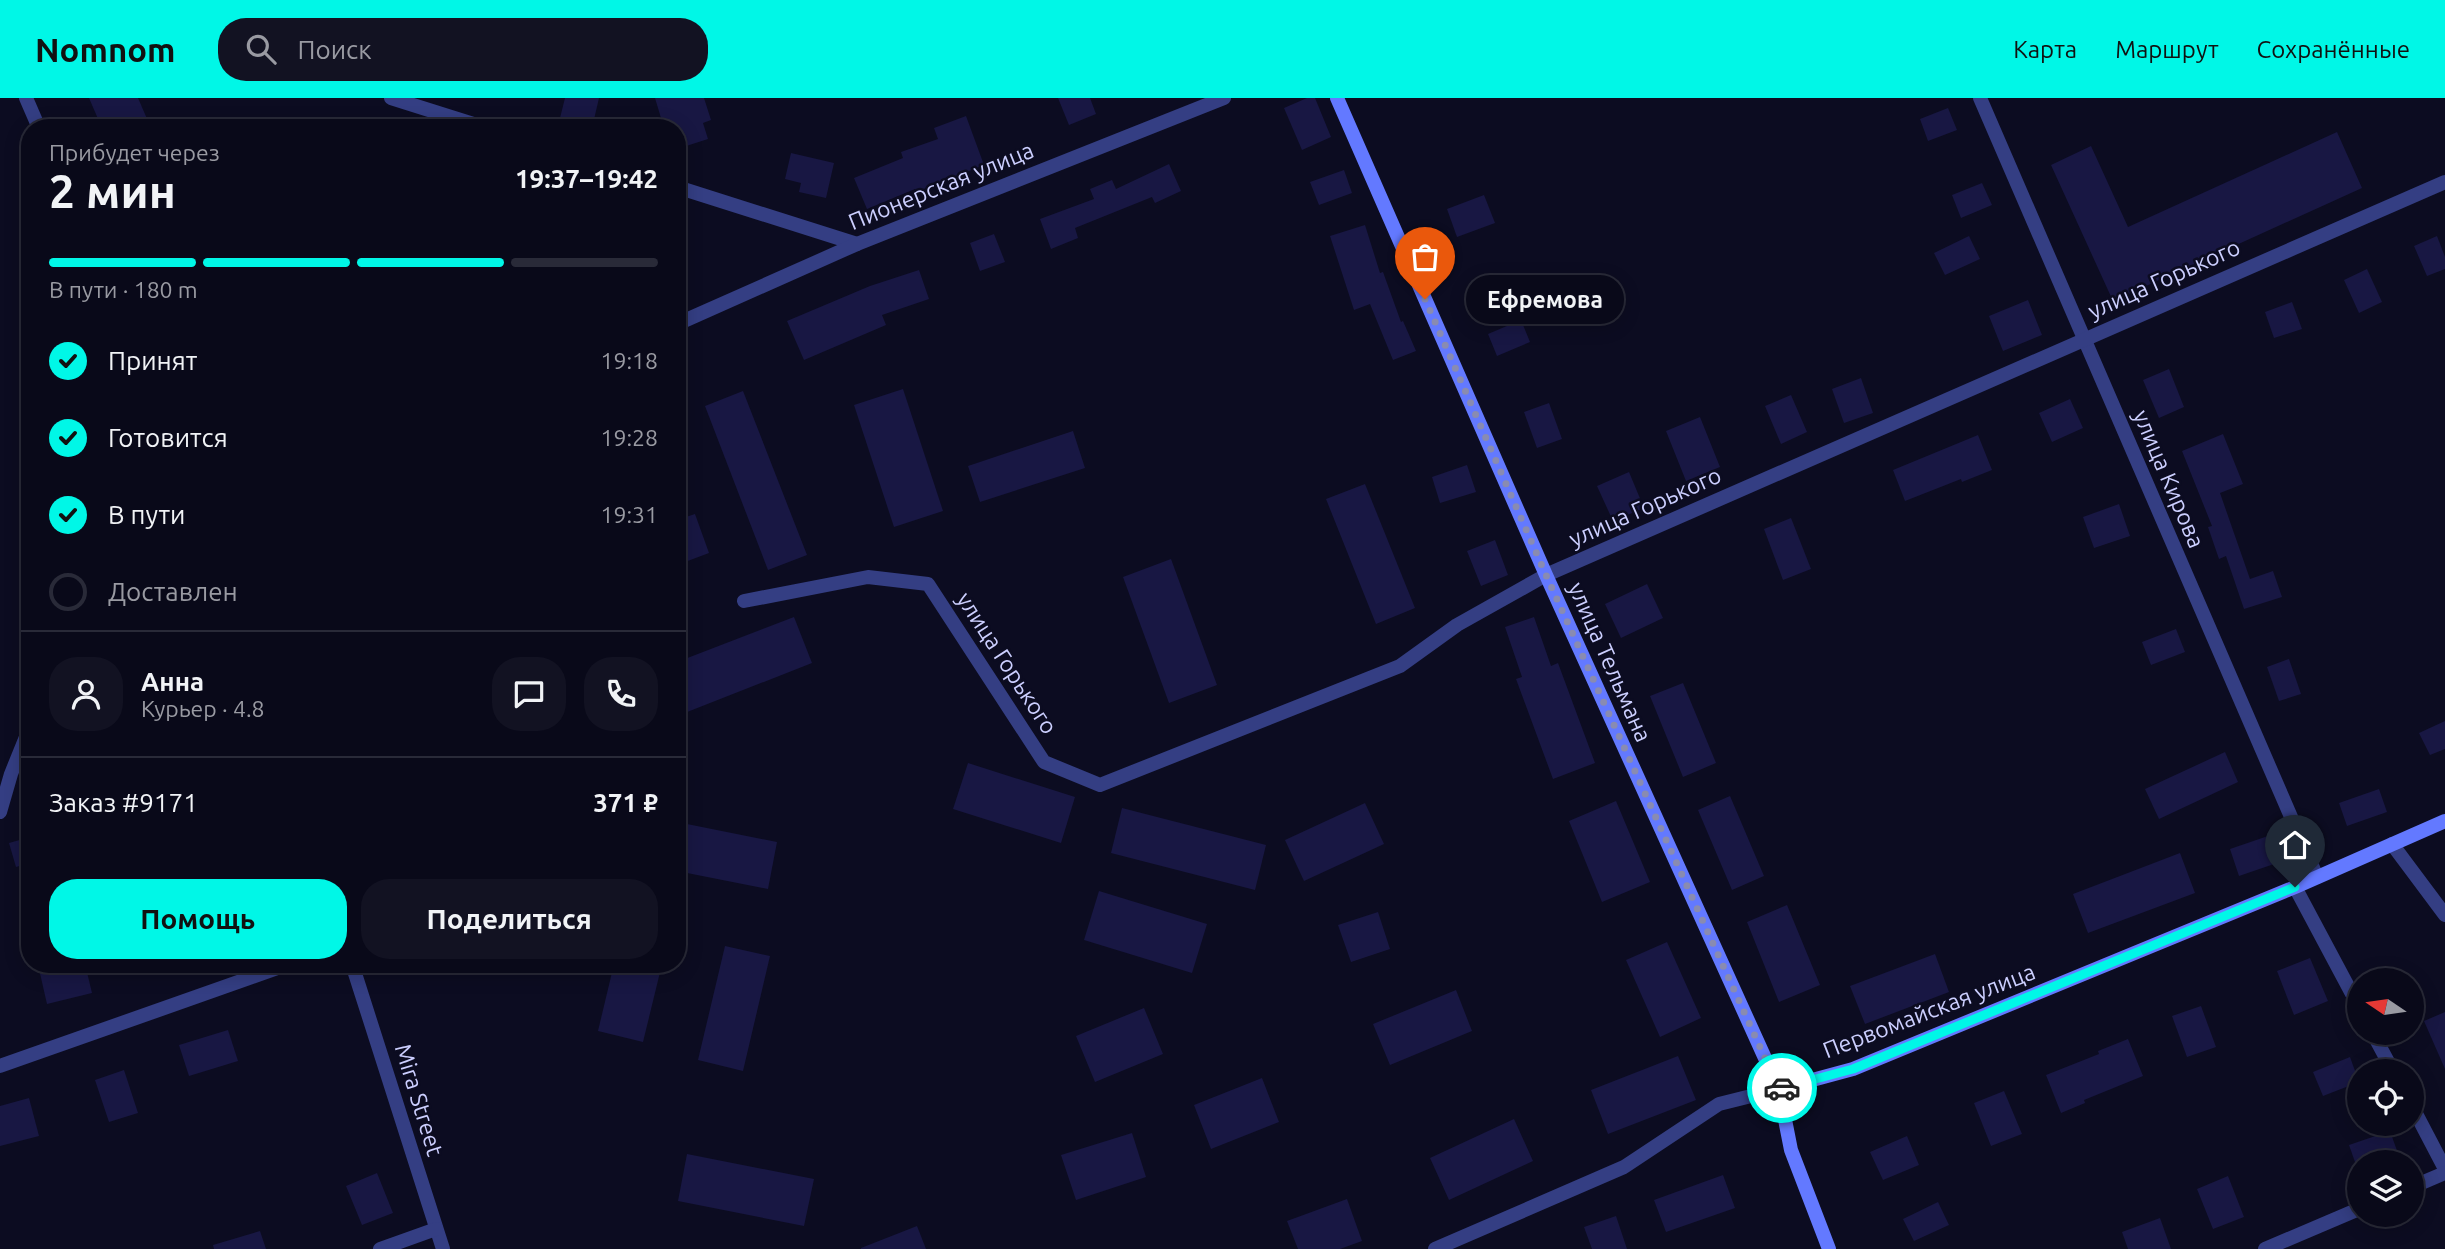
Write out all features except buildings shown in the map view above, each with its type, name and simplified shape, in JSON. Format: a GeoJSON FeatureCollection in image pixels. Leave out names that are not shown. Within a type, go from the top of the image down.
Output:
{"type":"FeatureCollection","features":[{"type":"Feature","properties":{"kind":"street"},"geometry":{"type":"LineString","coordinates":[[26,98],[35,119]]}},
{"type":"Feature","properties":{"kind":"street"},"geometry":{"type":"LineString","coordinates":[[391,98],[458,119]]}},
{"type":"Feature","properties":{"kind":"street","name":"Пионерская улица"},"geometry":{"type":"LineString","coordinates":[[686,320],[857,244],[1224,98]]}},
{"type":"Feature","properties":{"kind":"street","name":"улица Тельмана"},"geometry":{"type":"LineString","coordinates":[[1337,98],[1546,575],[1779,1089],[1791,1150],[1829,1249]]}},
{"type":"Feature","properties":{"kind":"street","name":"улица Кирова"},"geometry":{"type":"LineString","coordinates":[[1980,98],[2316,877]]}},
{"type":"Feature","properties":{"kind":"street","name":"улица Горького"},"geometry":{"type":"LineString","coordinates":[[744,601],[868,577],[928,584],[1044,762],[1100,785],[1400,666],[1457,625],[1546,575],[2445,182]]}},
{"type":"Feature","properties":{"kind":"street"},"geometry":{"type":"LineString","coordinates":[[686,190],[857,244]]}},
{"type":"Feature","properties":{"kind":"street"},"geometry":{"type":"LineString","coordinates":[[0,812],[21,749]]}},
{"type":"Feature","properties":{"kind":"street","name":"Первомайская улица"},"geometry":{"type":"LineString","coordinates":[[1435,1249],[1624,1167],[1719,1104],[1853,1069],[2295,887],[2445,821]]}},
{"type":"Feature","properties":{"kind":"street"},"geometry":{"type":"LineString","coordinates":[[2392,844],[2445,915]]}},
{"type":"Feature","properties":{"kind":"street"},"geometry":{"type":"LineString","coordinates":[[2295,887],[2347,984]]}},
{"type":"Feature","properties":{"kind":"street"},"geometry":{"type":"LineString","coordinates":[[0,1066],[264,973]]}},
{"type":"Feature","properties":{"kind":"street","name":"Mira Street"},"geometry":{"type":"LineString","coordinates":[[355,973],[443,1249]]}},
{"type":"Feature","properties":{"kind":"street"},"geometry":{"type":"LineString","coordinates":[[2424,1130],[2445,1171],[2424,1181]]}},
{"type":"Feature","properties":{"kind":"street"},"geometry":{"type":"LineString","coordinates":[[2265,1249],[2347,1214]]}},
{"type":"Feature","properties":{"kind":"street"},"geometry":{"type":"LineString","coordinates":[[380,1249],[436,1229]]}},
{"type":"Feature","properties":{"kind":"way so far"},"geometry":{"type":"LineString","coordinates":[[1425,299],[1557,600],[1779,1089],[1782,1088]]}},
{"type":"Feature","properties":{"kind":"place","name":"Ефремова"},"geometry":{"type":"Point","coordinates":[1425,299]}},
{"type":"Feature","properties":{"kind":"route"},"geometry":{"type":"LineString","coordinates":[[1782,1088],[1853,1069],[2295,887]]}}]}
